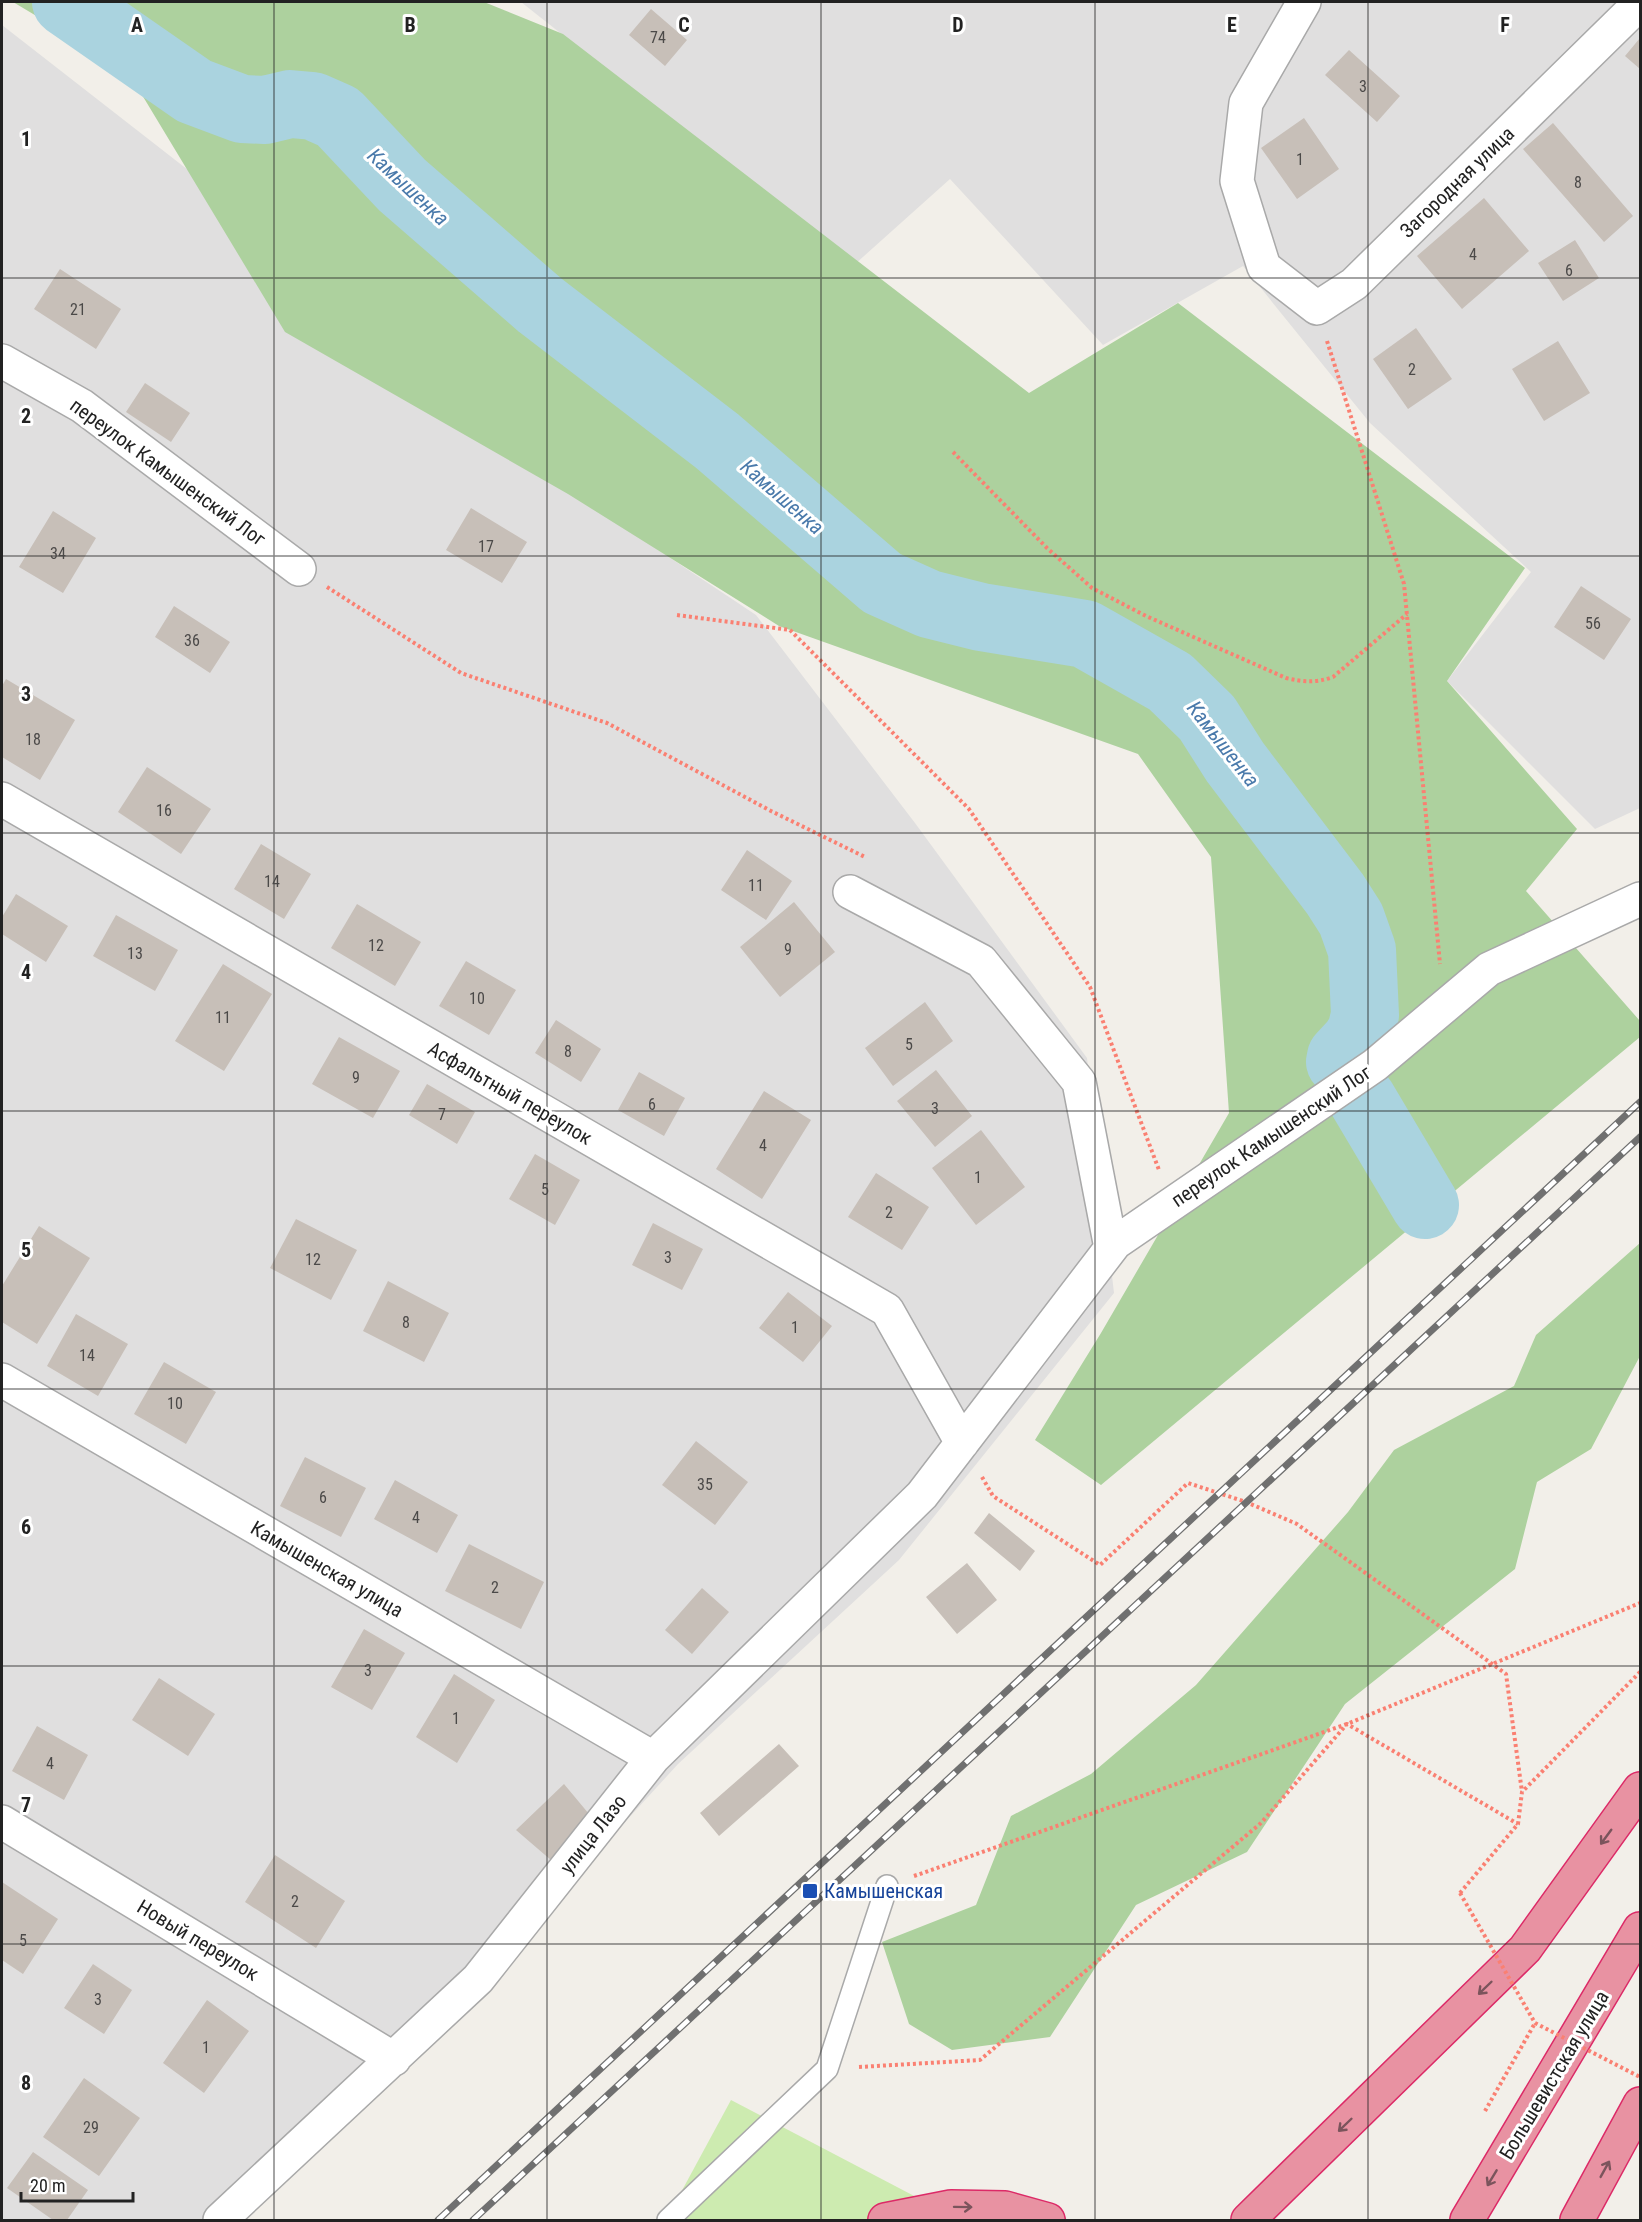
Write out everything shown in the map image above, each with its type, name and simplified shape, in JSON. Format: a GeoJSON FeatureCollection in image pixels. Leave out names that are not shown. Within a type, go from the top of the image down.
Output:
{"type":"FeatureCollection","features":[{"type":"Feature","properties":{"kind":"highway"},"geometry":{"type":"LineString","coordinates":[[1248,2220],[1525,1949],[1641,1789]]}},
{"type":"Feature","properties":{"kind":"highway","name":"Большевистская улица"},"geometry":{"type":"LineString","coordinates":[[1467,2220],[1641,1929]]}},
{"type":"Feature","properties":{"kind":"highway"},"geometry":{"type":"LineString","coordinates":[[1577,2220],[1641,2104]]}},
{"type":"Feature","properties":{"kind":"highway"},"geometry":{"type":"LineString","coordinates":[[885,2220],[951,2207],[1005,2208],[1048,2220]]}},
{"type":"Feature","properties":{"kind":"street"},"geometry":{"type":"LineString","coordinates":[[1304,2],[1246,103],[1238,181],[1264,267],[1317,308]]}},
{"type":"Feature","properties":{"kind":"street","name":"Загородная улица"},"geometry":{"type":"LineString","coordinates":[[1317,308],[1354,284],[1641,3]]}},
{"type":"Feature","properties":{"kind":"street","name":"переулок Камышенский Лог"},"geometry":{"type":"LineString","coordinates":[[2,361],[82,406],[300,569]]}},
{"type":"Feature","properties":{"kind":"street","name":"Асфальтный переулок"},"geometry":{"type":"LineString","coordinates":[[2,799],[887,1310],[962,1443]]}},
{"type":"Feature","properties":{"kind":"street"},"geometry":{"type":"LineString","coordinates":[[850,892],[981,961],[1079,1082],[1112,1248]]}},
{"type":"Feature","properties":{"kind":"street","name":"переулок Камышенский Лог"},"geometry":{"type":"LineString","coordinates":[[962,1443],[1115,1243],[1374,1065],[1489,969],[1641,899]]}},
{"type":"Feature","properties":{"kind":"street","name":"Камышенская улица"},"geometry":{"type":"LineString","coordinates":[[2,1380],[652,1758]]}},
{"type":"Feature","properties":{"kind":"street","name":"улица Лазо"},"geometry":{"type":"LineString","coordinates":[[220,2220],[478,1979],[652,1758],[922,1495],[962,1443]]}},
{"type":"Feature","properties":{"kind":"street","name":"Новый переулок"},"geometry":{"type":"LineString","coordinates":[[2,1822],[394,2059]]}},
{"type":"Feature","properties":{"kind":"lane"},"geometry":{"type":"LineString","coordinates":[[669,2220],[827,2069],[888,1886]]}},
{"type":"Feature","properties":{"kind":"path"},"geometry":{"type":"LineString","coordinates":[[1317,308],[1404,584],[1444,1007]]}},
{"type":"Feature","properties":{"kind":"path"},"geometry":{"type":"LineString","coordinates":[[953,452],[1047,548],[1092,588],[1146,616],[1286,678],[1303,682],[1320,682],[1333,677],[1407,614]]}},
{"type":"Feature","properties":{"kind":"path"},"geometry":{"type":"LineString","coordinates":[[300,569],[461,673],[607,723],[771,811],[871,860]]}},
{"type":"Feature","properties":{"kind":"path"},"geometry":{"type":"LineString","coordinates":[[677,615],[790,630],[969,809],[1090,987],[1172,1204]]}},
{"type":"Feature","properties":{"kind":"path"},"geometry":{"type":"LineString","coordinates":[[962,1443],[993,1496],[1100,1565],[1188,1483],[1246,1502],[1297,1524],[1506,1674],[1522,1792],[1518,1824],[1460,1893],[1535,2023],[1641,2077]]}},
{"type":"Feature","properties":{"kind":"path"},"geometry":{"type":"LineString","coordinates":[[888,1886],[1347,1724],[1641,1603]]}},
{"type":"Feature","properties":{"kind":"path"},"geometry":{"type":"LineString","coordinates":[[1522,1792],[1641,1672]]}},
{"type":"Feature","properties":{"kind":"path"},"geometry":{"type":"LineString","coordinates":[[1347,1724],[1518,1824]]}},
{"type":"Feature","properties":{"kind":"path"},"geometry":{"type":"LineString","coordinates":[[827,2069],[980,2060],[1261,1823],[1347,1724]]}},
{"type":"Feature","properties":{"kind":"path"},"geometry":{"type":"LineString","coordinates":[[1485,2111],[1535,2023]]}},
{"type":"Feature","properties":{"kind":"shaded area"},"geometry":{"type":"Polygon","coordinates":[[[521,2],[1640,2],[1640,808],[1595,829],[1447,681],[1531,572],[1370,423],[1243,266],[1103,345],[950,179],[854,265],[521,2]]]}},
{"type":"Feature","properties":{"kind":"shaded area"},"geometry":{"type":"Polygon","coordinates":[[[2,25],[242,212],[284,301],[756,615],[915,823],[1087,1058],[1114,1293],[899,1560],[678,1764],[383,2087],[238,2220],[2,2220],[2,25]]]}},
{"type":"Feature","properties":{"kind":"green space"},"geometry":{"type":"Polygon","coordinates":[[[13,2],[484,2],[563,34],[1029,393],[1178,303],[1525,568],[1447,681],[1577,829],[1526,891],[1640,1021],[1640,1037],[1101,1485],[1035,1440],[1101,1333],[1229,1113],[1211,857],[1138,754],[779,626],[568,494],[285,332],[127,70],[13,2]]]}},
{"type":"Feature","properties":{"kind":"green space"},"geometry":{"type":"Polygon","coordinates":[[[1640,1243],[1640,1356],[1591,1449],[1537,1482],[1515,1569],[1345,1704],[1247,1852],[1136,1905],[1050,2037],[952,2050],[909,2024],[882,1942],[976,1905],[1011,1816],[1091,1774],[1196,1685],[1348,1512],[1394,1450],[1514,1386],[1536,1335],[1640,1243]]]}},
{"type":"Feature","properties":{"kind":"green space"},"geometry":{"type":"Polygon","coordinates":[[[731,2100],[960,2220],[666,2220],[731,2100]]]}},
{"type":"Feature","properties":{"kind":"building"},"geometry":{"type":"Polygon","coordinates":[[[651,9],[687,40],[665,66],[629,35],[651,9]]]}},
{"type":"Feature","properties":{"kind":"building"},"geometry":{"type":"Polygon","coordinates":[[[1640,38],[1640,69],[1625,56],[1640,38]]]}},
{"type":"Feature","properties":{"kind":"building"},"geometry":{"type":"Polygon","coordinates":[[[1349,50],[1400,96],[1377,122],[1325,75],[1349,50]]]}},
{"type":"Feature","properties":{"kind":"building"},"geometry":{"type":"Polygon","coordinates":[[[1304,118],[1339,169],[1297,199],[1261,148],[1304,118]]]}},
{"type":"Feature","properties":{"kind":"building"},"geometry":{"type":"Polygon","coordinates":[[[1553,123],[1633,216],[1604,242],[1523,149],[1553,123]]]}},
{"type":"Feature","properties":{"kind":"building"},"geometry":{"type":"Polygon","coordinates":[[[1484,198],[1529,251],[1462,309],[1417,256],[1484,198]]]}},
{"type":"Feature","properties":{"kind":"building"},"geometry":{"type":"Polygon","coordinates":[[[1575,240],[1599,278],[1563,301],[1538,263],[1575,240]]]}},
{"type":"Feature","properties":{"kind":"building"},"geometry":{"type":"Polygon","coordinates":[[[60,269],[121,309],[96,349],[34,309],[60,269]]]}},
{"type":"Feature","properties":{"kind":"building"},"geometry":{"type":"Polygon","coordinates":[[[1416,328],[1452,379],[1408,409],[1373,359],[1416,328]]]}},
{"type":"Feature","properties":{"kind":"building"},"geometry":{"type":"Polygon","coordinates":[[[1558,341],[1590,393],[1544,421],[1512,369],[1558,341]]]}},
{"type":"Feature","properties":{"kind":"building"},"geometry":{"type":"Polygon","coordinates":[[[145,383],[190,413],[171,442],[126,412],[145,383]]]}},
{"type":"Feature","properties":{"kind":"building"},"geometry":{"type":"Polygon","coordinates":[[[471,508],[527,542],[502,583],[446,550],[471,508]]]}},
{"type":"Feature","properties":{"kind":"building"},"geometry":{"type":"Polygon","coordinates":[[[53,511],[96,538],[63,593],[19,567],[53,511]]]}},
{"type":"Feature","properties":{"kind":"building"},"geometry":{"type":"Polygon","coordinates":[[[1581,586],[1631,619],[1604,660],[1554,627],[1581,586]]]}},
{"type":"Feature","properties":{"kind":"building"},"geometry":{"type":"Polygon","coordinates":[[[174,606],[230,642],[210,673],[155,637],[174,606]]]}},
{"type":"Feature","properties":{"kind":"building"},"geometry":{"type":"Polygon","coordinates":[[[6,679],[75,720],[40,780],[2,757],[2,686],[6,679]]]}},
{"type":"Feature","properties":{"kind":"building"},"geometry":{"type":"Polygon","coordinates":[[[147,767],[211,809],[181,854],[118,812],[147,767]]]}},
{"type":"Feature","properties":{"kind":"building"},"geometry":{"type":"Polygon","coordinates":[[[261,844],[311,874],[284,919],[234,889],[261,844]]]}},
{"type":"Feature","properties":{"kind":"building"},"geometry":{"type":"Polygon","coordinates":[[[747,850],[792,881],[766,920],[721,890],[747,850]]]}},
{"type":"Feature","properties":{"kind":"building"},"geometry":{"type":"Polygon","coordinates":[[[16,894],[68,926],[46,962],[2,934],[2,917],[16,894]]]}},
{"type":"Feature","properties":{"kind":"building"},"geometry":{"type":"Polygon","coordinates":[[[794,902],[835,952],[780,997],[740,947],[794,902]]]}},
{"type":"Feature","properties":{"kind":"building"},"geometry":{"type":"Polygon","coordinates":[[[357,904],[421,942],[395,986],[331,948],[357,904]]]}},
{"type":"Feature","properties":{"kind":"building"},"geometry":{"type":"Polygon","coordinates":[[[116,915],[178,950],[155,991],[93,956],[116,915]]]}},
{"type":"Feature","properties":{"kind":"building"},"geometry":{"type":"Polygon","coordinates":[[[466,961],[516,990],[489,1035],[439,1006],[466,961]]]}},
{"type":"Feature","properties":{"kind":"building"},"geometry":{"type":"Polygon","coordinates":[[[223,964],[272,994],[224,1071],[175,1041],[223,964]]]}},
{"type":"Feature","properties":{"kind":"building"},"geometry":{"type":"Polygon","coordinates":[[[925,1002],[953,1041],[893,1086],[865,1048],[925,1002]]]}},
{"type":"Feature","properties":{"kind":"building"},"geometry":{"type":"Polygon","coordinates":[[[556,1020],[601,1049],[581,1082],[535,1053],[556,1020]]]}},
{"type":"Feature","properties":{"kind":"building"},"geometry":{"type":"Polygon","coordinates":[[[339,1037],[400,1071],[373,1118],[312,1084],[339,1037]]]}},
{"type":"Feature","properties":{"kind":"building"},"geometry":{"type":"Polygon","coordinates":[[[936,1070],[972,1116],[935,1147],[897,1101],[936,1070]]]}},
{"type":"Feature","properties":{"kind":"building"},"geometry":{"type":"Polygon","coordinates":[[[639,1072],[685,1098],[664,1136],[618,1110],[639,1072]]]}},
{"type":"Feature","properties":{"kind":"building"},"geometry":{"type":"Polygon","coordinates":[[[427,1084],[475,1112],[457,1144],[409,1115],[427,1084]]]}},
{"type":"Feature","properties":{"kind":"building"},"geometry":{"type":"Polygon","coordinates":[[[764,1091],[811,1120],[762,1199],[716,1169],[764,1091]]]}},
{"type":"Feature","properties":{"kind":"building"},"geometry":{"type":"Polygon","coordinates":[[[981,1130],[1025,1187],[976,1225],[932,1168],[981,1130]]]}},
{"type":"Feature","properties":{"kind":"building"},"geometry":{"type":"Polygon","coordinates":[[[535,1154],[580,1180],[555,1225],[509,1199],[535,1154]]]}},
{"type":"Feature","properties":{"kind":"building"},"geometry":{"type":"Polygon","coordinates":[[[876,1173],[929,1207],[902,1250],[848,1217],[876,1173]]]}},
{"type":"Feature","properties":{"kind":"building"},"geometry":{"type":"Polygon","coordinates":[[[296,1219],[357,1250],[331,1300],[270,1268],[296,1219]]]}},
{"type":"Feature","properties":{"kind":"building"},"geometry":{"type":"Polygon","coordinates":[[[653,1223],[703,1249],[682,1290],[632,1265],[653,1223]]]}},
{"type":"Feature","properties":{"kind":"building"},"geometry":{"type":"Polygon","coordinates":[[[39,1226],[90,1258],[37,1344],[2,1322],[2,1286],[39,1226]]]}},
{"type":"Feature","properties":{"kind":"building"},"geometry":{"type":"Polygon","coordinates":[[[388,1281],[449,1313],[424,1362],[363,1331],[388,1281]]]}},
{"type":"Feature","properties":{"kind":"building"},"geometry":{"type":"Polygon","coordinates":[[[788,1292],[832,1326],[803,1362],[759,1328],[788,1292]]]}},
{"type":"Feature","properties":{"kind":"building"},"geometry":{"type":"Polygon","coordinates":[[[76,1314],[128,1344],[98,1396],[47,1366],[76,1314]]]}},
{"type":"Feature","properties":{"kind":"building"},"geometry":{"type":"Polygon","coordinates":[[[164,1362],[216,1392],[186,1444],[134,1414],[164,1362]]]}},
{"type":"Feature","properties":{"kind":"building"},"geometry":{"type":"Polygon","coordinates":[[[696,1441],[748,1482],[715,1525],[662,1485],[696,1441]]]}},
{"type":"Feature","properties":{"kind":"building"},"geometry":{"type":"Polygon","coordinates":[[[305,1457],[366,1488],[341,1537],[280,1506],[305,1457]]]}},
{"type":"Feature","properties":{"kind":"building"},"geometry":{"type":"Polygon","coordinates":[[[395,1480],[458,1515],[437,1553],[374,1519],[395,1480]]]}},
{"type":"Feature","properties":{"kind":"building"},"geometry":{"type":"Polygon","coordinates":[[[989,1513],[1035,1551],[1020,1571],[974,1533],[989,1513]]]}},
{"type":"Feature","properties":{"kind":"building"},"geometry":{"type":"Polygon","coordinates":[[[469,1544],[544,1582],[521,1629],[445,1591],[469,1544]]]}},
{"type":"Feature","properties":{"kind":"building"},"geometry":{"type":"Polygon","coordinates":[[[967,1563],[997,1600],[957,1634],[926,1597],[967,1563]]]}},
{"type":"Feature","properties":{"kind":"building"},"geometry":{"type":"Polygon","coordinates":[[[702,1588],[729,1612],[692,1654],[665,1630],[702,1588]]]}},
{"type":"Feature","properties":{"kind":"building"},"geometry":{"type":"Polygon","coordinates":[[[364,1629],[405,1653],[372,1710],[331,1687],[364,1629]]]}},
{"type":"Feature","properties":{"kind":"building"},"geometry":{"type":"Polygon","coordinates":[[[454,1674],[495,1700],[457,1763],[416,1737],[454,1674]]]}},
{"type":"Feature","properties":{"kind":"building"},"geometry":{"type":"Polygon","coordinates":[[[159,1678],[215,1714],[188,1756],[132,1720],[159,1678]]]}},
{"type":"Feature","properties":{"kind":"building"},"geometry":{"type":"Polygon","coordinates":[[[37,1726],[88,1755],[64,1800],[12,1771],[37,1726]]]}},
{"type":"Feature","properties":{"kind":"building"},"geometry":{"type":"Polygon","coordinates":[[[779,1744],[799,1766],[719,1836],[700,1813],[779,1744]]]}},
{"type":"Feature","properties":{"kind":"building"},"geometry":{"type":"Polygon","coordinates":[[[564,1784],[599,1826],[559,1867],[516,1830],[564,1784]]]}},
{"type":"Feature","properties":{"kind":"building"},"geometry":{"type":"Polygon","coordinates":[[[275,1855],[345,1901],[316,1948],[245,1902],[275,1855]]]}},
{"type":"Feature","properties":{"kind":"building"},"geometry":{"type":"Polygon","coordinates":[[[2,1882],[58,1919],[23,1974],[2,1960],[2,1882]]]}},
{"type":"Feature","properties":{"kind":"building"},"geometry":{"type":"Polygon","coordinates":[[[93,1964],[132,1990],[104,2034],[64,2008],[93,1964]]]}},
{"type":"Feature","properties":{"kind":"building"},"geometry":{"type":"Polygon","coordinates":[[[207,2000],[249,2031],[204,2093],[163,2063],[207,2000]]]}},
{"type":"Feature","properties":{"kind":"building"},"geometry":{"type":"Polygon","coordinates":[[[84,2078],[140,2118],[99,2176],[43,2137],[84,2078]]]}},
{"type":"Feature","properties":{"kind":"building"},"geometry":{"type":"Polygon","coordinates":[[[33,2152],[88,2190],[67,2220],[53,2220],[7,2188],[33,2152]]]}},
{"type":"Feature","properties":{"kind":"waterway","name":"Камышенка"},"geometry":{"type":"LineString","coordinates":[[66,2],[194,91],[242,109],[265,110],[290,104],[313,106],[338,117],[402,185],[540,305],[717,441],[882,583],[929,604],[981,617],[1085,634],[1170,682],[1207,718],[1235,762],[1335,894],[1351,919],[1362,950],[1365,1015],[1361,1032],[1341,1057],[1340,1062]]}},
{"type":"Feature","properties":{"kind":"waterway","name":"Камышенка"},"geometry":{"type":"LineString","coordinates":[[1362,1099],[1425,1205]]}},
{"type":"Feature","properties":{"kind":"railway"},"geometry":{"type":"LineString","coordinates":[[438,2220],[1640,1102]]}},
{"type":"Feature","properties":{"kind":"railway"},"geometry":{"type":"LineString","coordinates":[[473,2220],[1640,1137]]}},
{"type":"Feature","properties":{"kind":"place","name":"Камышенская"},"geometry":{"type":"Point","coordinates":[810,1891]}}]}
